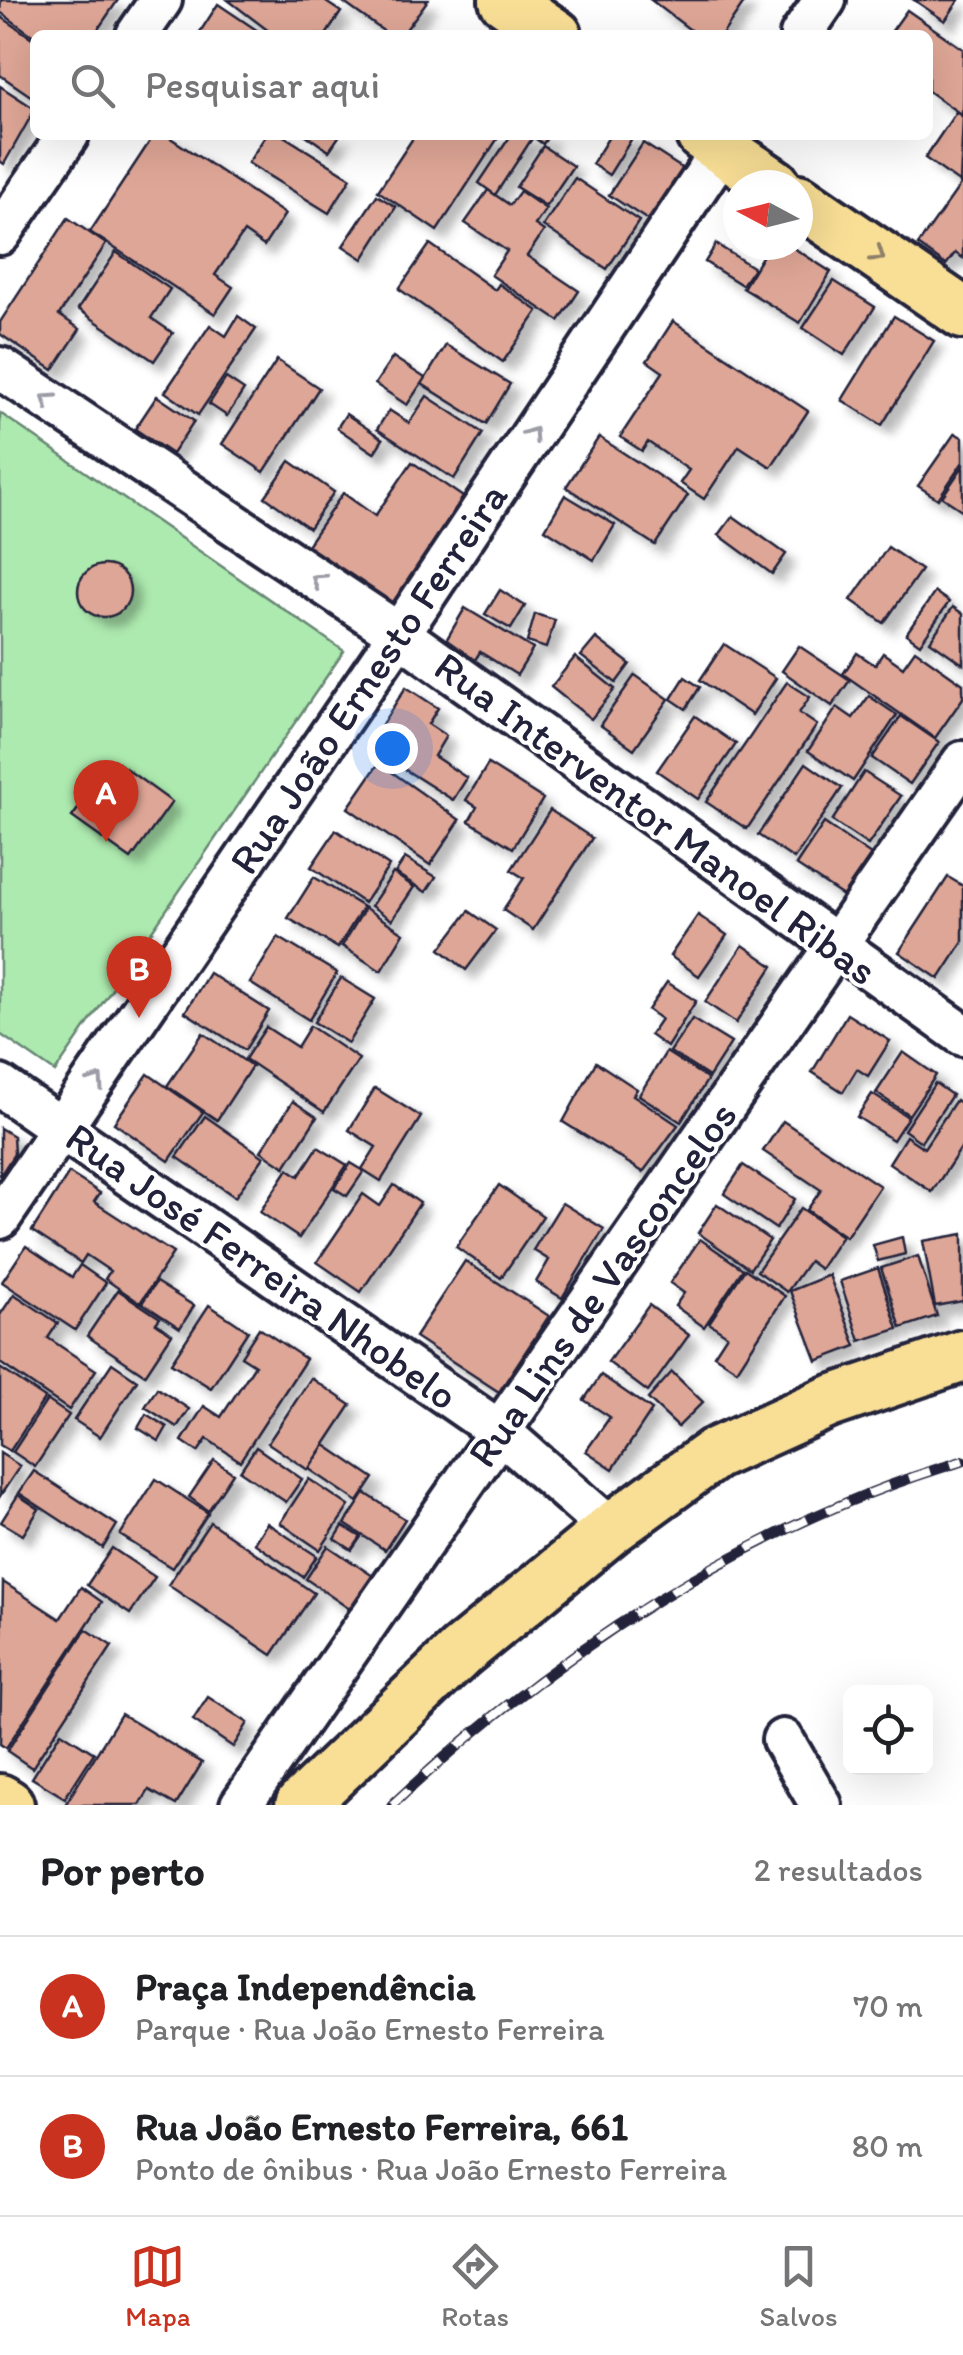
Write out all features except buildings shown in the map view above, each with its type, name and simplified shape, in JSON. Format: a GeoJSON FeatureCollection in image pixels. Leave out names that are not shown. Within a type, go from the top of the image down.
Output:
{"type":"FeatureCollection","features":[{"type":"Feature","properties":{"kind":"main road"},"geometry":{"type":"LineString","coordinates":[[504,0],[549,30]]}},
{"type":"Feature","properties":{"kind":"main road"},"geometry":{"type":"LineString","coordinates":[[719,140],[756,170]]}},
{"type":"Feature","properties":{"kind":"main road"},"geometry":{"type":"LineString","coordinates":[[813,210],[963,313]]}},
{"type":"Feature","properties":{"kind":"main road"},"geometry":{"type":"LineString","coordinates":[[301,1805],[460,1653],[611,1529],[714,1454],[829,1402],[963,1356]]}},
{"type":"Feature","properties":{"kind":"main road"},"geometry":{"type":"LineString","coordinates":[[0,1800],[8,1805]]}},
{"type":"Feature","properties":{"kind":"street"},"geometry":{"type":"LineString","coordinates":[[140,30],[161,0]]}},
{"type":"Feature","properties":{"kind":"street"},"geometry":{"type":"LineString","coordinates":[[805,30],[826,0]]}},
{"type":"Feature","properties":{"kind":"street"},"geometry":{"type":"LineString","coordinates":[[0,234],[65,140]]}},
{"type":"Feature","properties":{"kind":"street","name":"Rua João Ernesto Ferreira"},"geometry":{"type":"LineString","coordinates":[[0,1218],[400,634],[719,140]]}},
{"type":"Feature","properties":{"kind":"street","name":"Rua Interventor Manoel Ribas"},"geometry":{"type":"LineString","coordinates":[[0,368],[400,634],[836,949],[963,1035]]}},
{"type":"Feature","properties":{"kind":"street","name":"Rua Lins de Vasconcelos"},"geometry":{"type":"LineString","coordinates":[[241,1805],[963,762]]}},
{"type":"Feature","properties":{"kind":"street","name":"Rua José Ferreira Nhobelo"},"geometry":{"type":"LineString","coordinates":[[0,1086],[499,1431],[611,1529]]}},
{"type":"Feature","properties":{"kind":"street"},"geometry":{"type":"LineString","coordinates":[[784,1740],[821,1805]]}},
{"type":"Feature","properties":{"kind":"green space"},"geometry":{"type":"Polygon","coordinates":[[[0,413],[344,651],[55,1072],[0,1034],[0,413]]]}},
{"type":"Feature","properties":{"kind":"railway"},"geometry":{"type":"LineString","coordinates":[[392,1805],[519,1696],[658,1600],[806,1520],[963,1461]]}},
{"type":"Feature","properties":{"kind":"place","name":"Praça Independência"},"geometry":{"type":"Point","coordinates":[106,842]}},
{"type":"Feature","properties":{"kind":"place","name":"Rua João Ernesto Ferreira, 661"},"geometry":{"type":"Point","coordinates":[139,1018]}}]}
